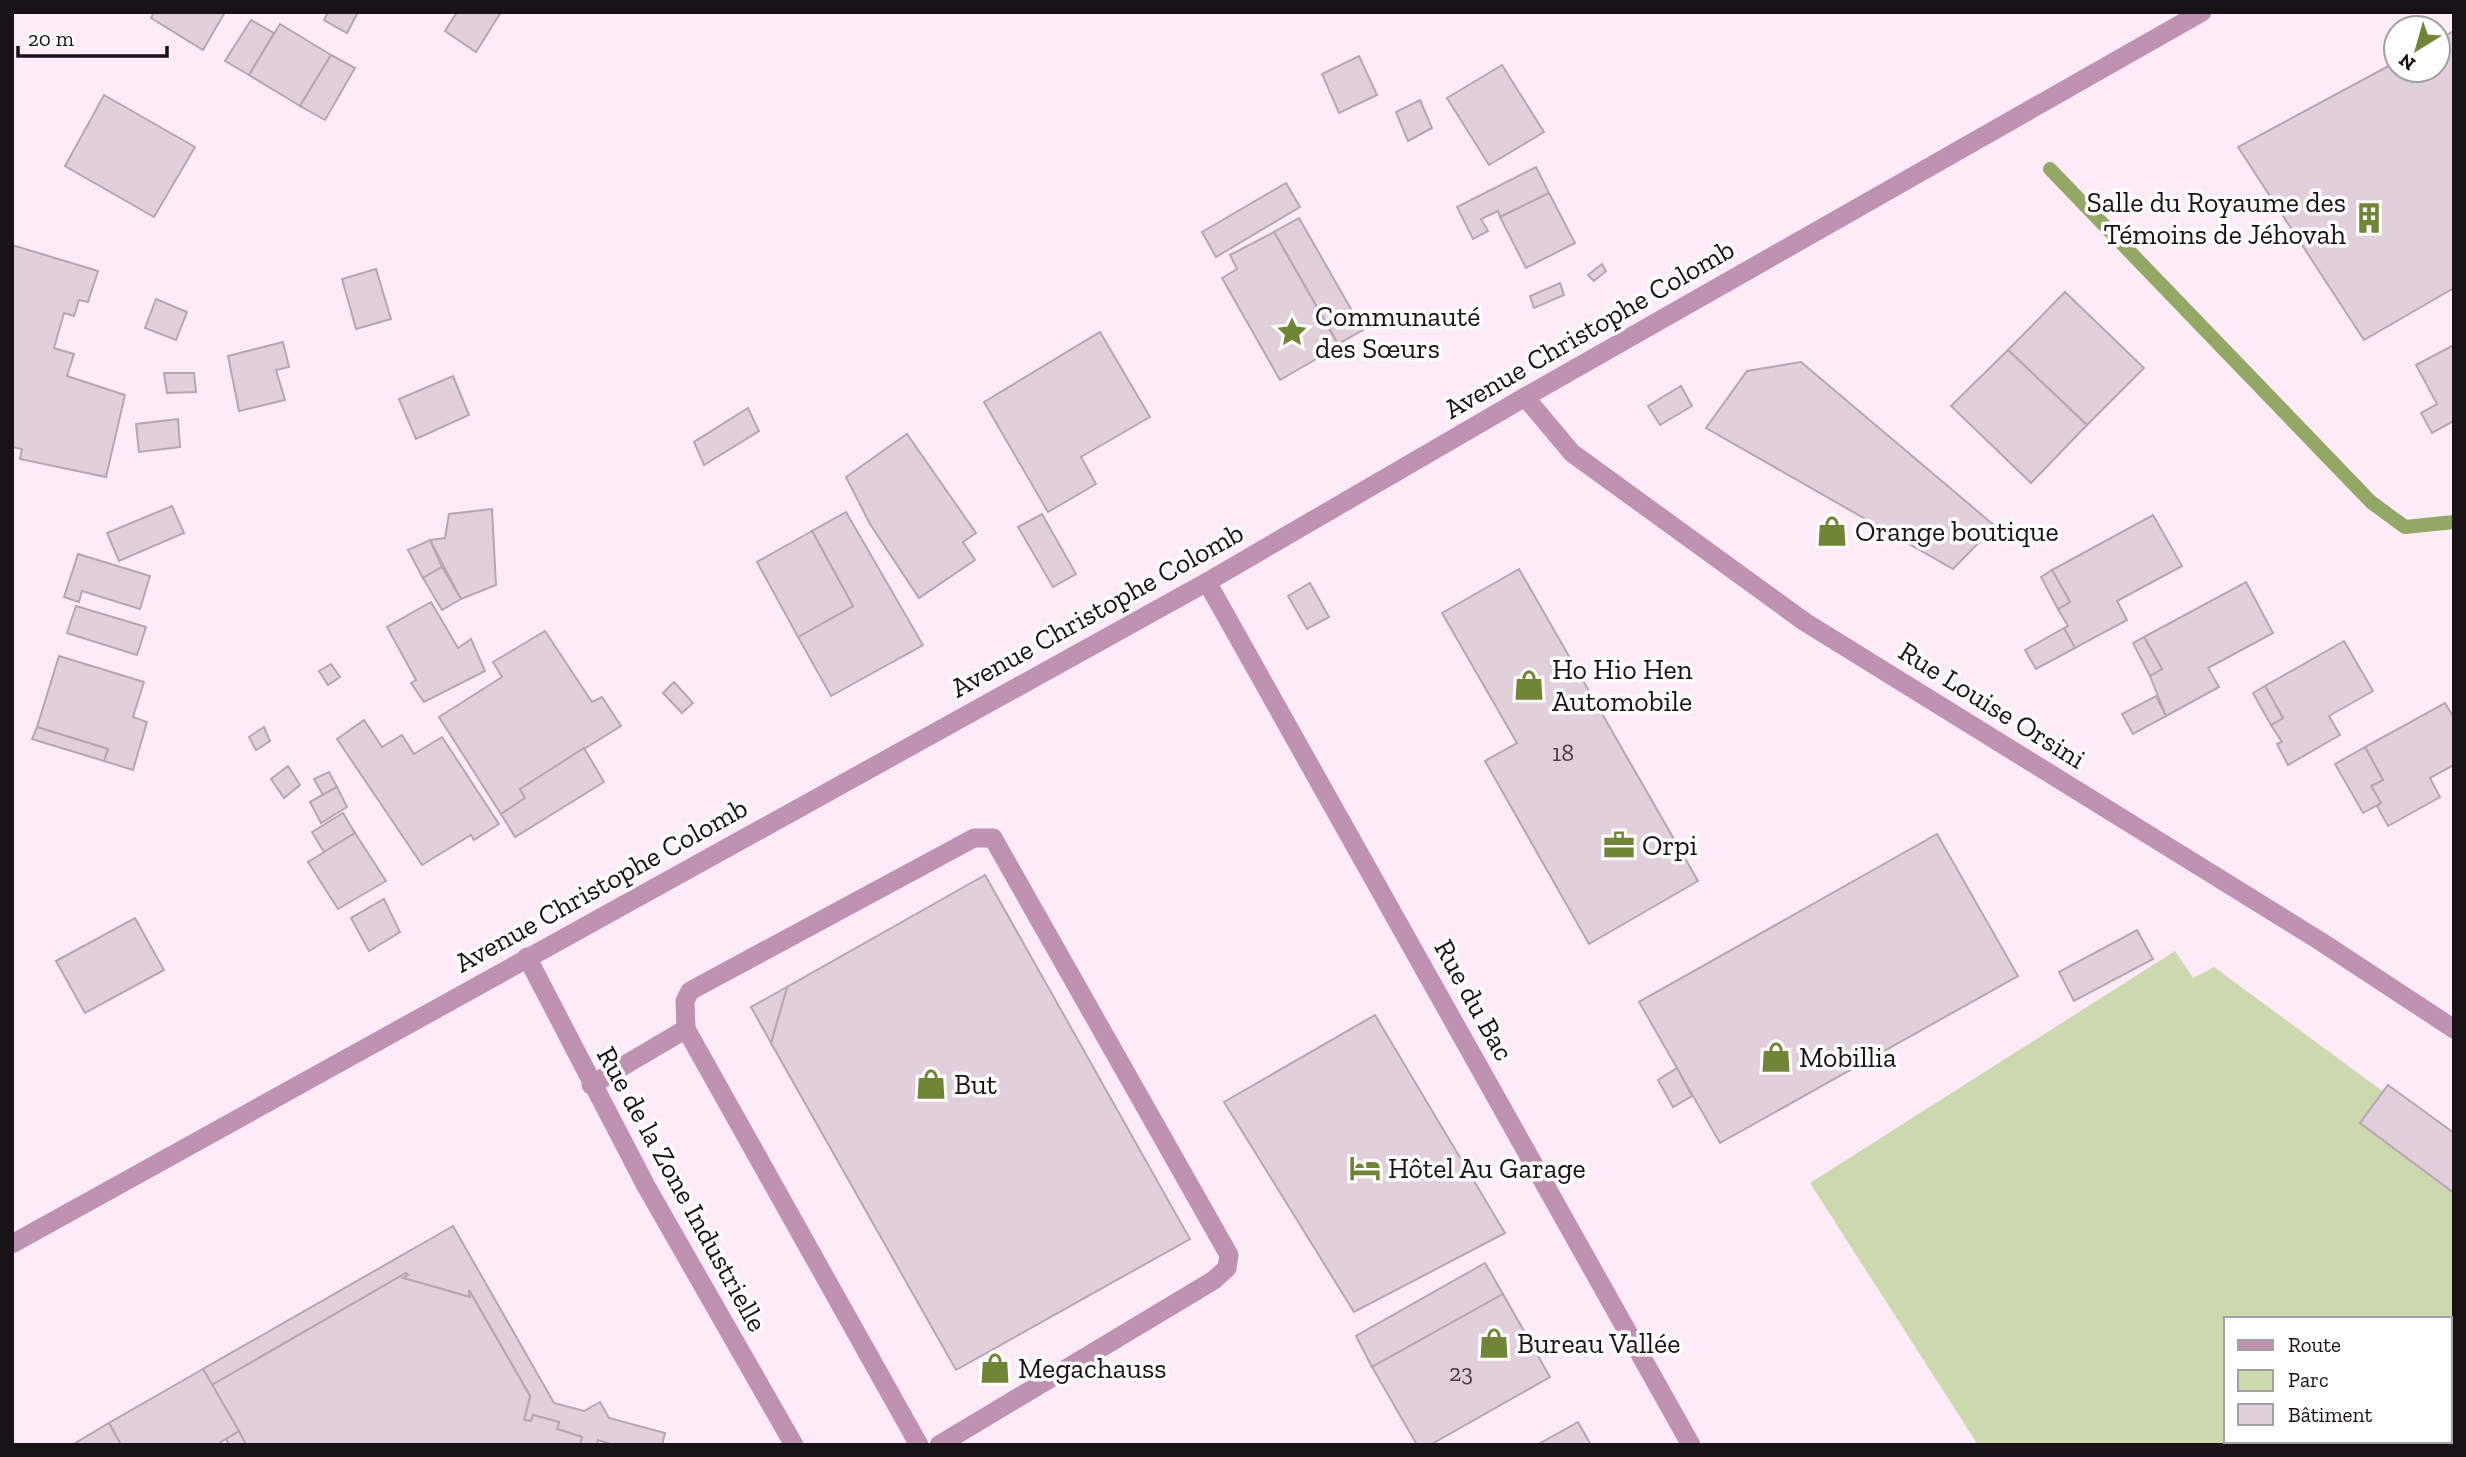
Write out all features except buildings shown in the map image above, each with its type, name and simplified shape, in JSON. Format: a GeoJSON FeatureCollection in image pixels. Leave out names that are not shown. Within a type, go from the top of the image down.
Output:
{"type":"FeatureCollection","features":[{"type":"Feature","properties":{"kind":"street","name":"Avenue Christophe Colomb"},"geometry":{"type":"LineString","coordinates":[[12,1244],[1207,582],[1525,397],[2202,12]]}},
{"type":"Feature","properties":{"kind":"street","name":"Rue Louise Orsini"},"geometry":{"type":"LineString","coordinates":[[1525,397],[1572,453],[1805,622],[2308,933],[2454,1029]]}},
{"type":"Feature","properties":{"kind":"street","name":"Rue du Bac"},"geometry":{"type":"LineString","coordinates":[[1207,582],[1691,1445]]}},
{"type":"Feature","properties":{"kind":"street"},"geometry":{"type":"LineString","coordinates":[[919,1445],[686,1029],[685,1001],[690,991],[974,838],[993,838],[1229,1255],[1227,1268],[1214,1280],[939,1445]]}},
{"type":"Feature","properties":{"kind":"street","name":"Rue de la Zone Industrielle"},"geometry":{"type":"LineString","coordinates":[[527,957],[591,1085],[794,1445]]}},
{"type":"Feature","properties":{"kind":"street"},"geometry":{"type":"LineString","coordinates":[[591,1085],[686,1029]]}},
{"type":"Feature","properties":{"kind":"green space"},"geometry":{"type":"Polygon","coordinates":[[[2175,951],[2193,978],[2214,967],[2454,1144],[2454,1445],[1978,1445],[1810,1183],[2175,951]]]}},
{"type":"Feature","properties":{"kind":"waterway"},"geometry":{"type":"LineString","coordinates":[[2050,169],[2371,502],[2405,527],[2454,522]]}},
{"type":"Feature","properties":{"kind":"place","name":"Salle du Royaume des Témoins de Jéhovah"},"geometry":{"type":"Point","coordinates":[2369,218]}},
{"type":"Feature","properties":{"kind":"place","name":"Communauté des Sœurs"},"geometry":{"type":"Point","coordinates":[1292,332]}},
{"type":"Feature","properties":{"kind":"place","name":"Orange boutique"},"geometry":{"type":"Point","coordinates":[1832,531]}},
{"type":"Feature","properties":{"kind":"place","name":"Ho Hio Hen Automobile"},"geometry":{"type":"Point","coordinates":[1529,685]}},
{"type":"Feature","properties":{"kind":"place","name":"Orpi"},"geometry":{"type":"Point","coordinates":[1619,845]}},
{"type":"Feature","properties":{"kind":"place","name":"Mobillia"},"geometry":{"type":"Point","coordinates":[1776,1057]}},
{"type":"Feature","properties":{"kind":"place","name":"But"},"geometry":{"type":"Point","coordinates":[931,1084]}},
{"type":"Feature","properties":{"kind":"place","name":"Hôtel Au Garage"},"geometry":{"type":"Point","coordinates":[1365,1168]}},
{"type":"Feature","properties":{"kind":"place","name":"Bureau Vallée"},"geometry":{"type":"Point","coordinates":[1494,1343]}},
{"type":"Feature","properties":{"kind":"place","name":"Megachauss"},"geometry":{"type":"Point","coordinates":[995,1368]}}]}
